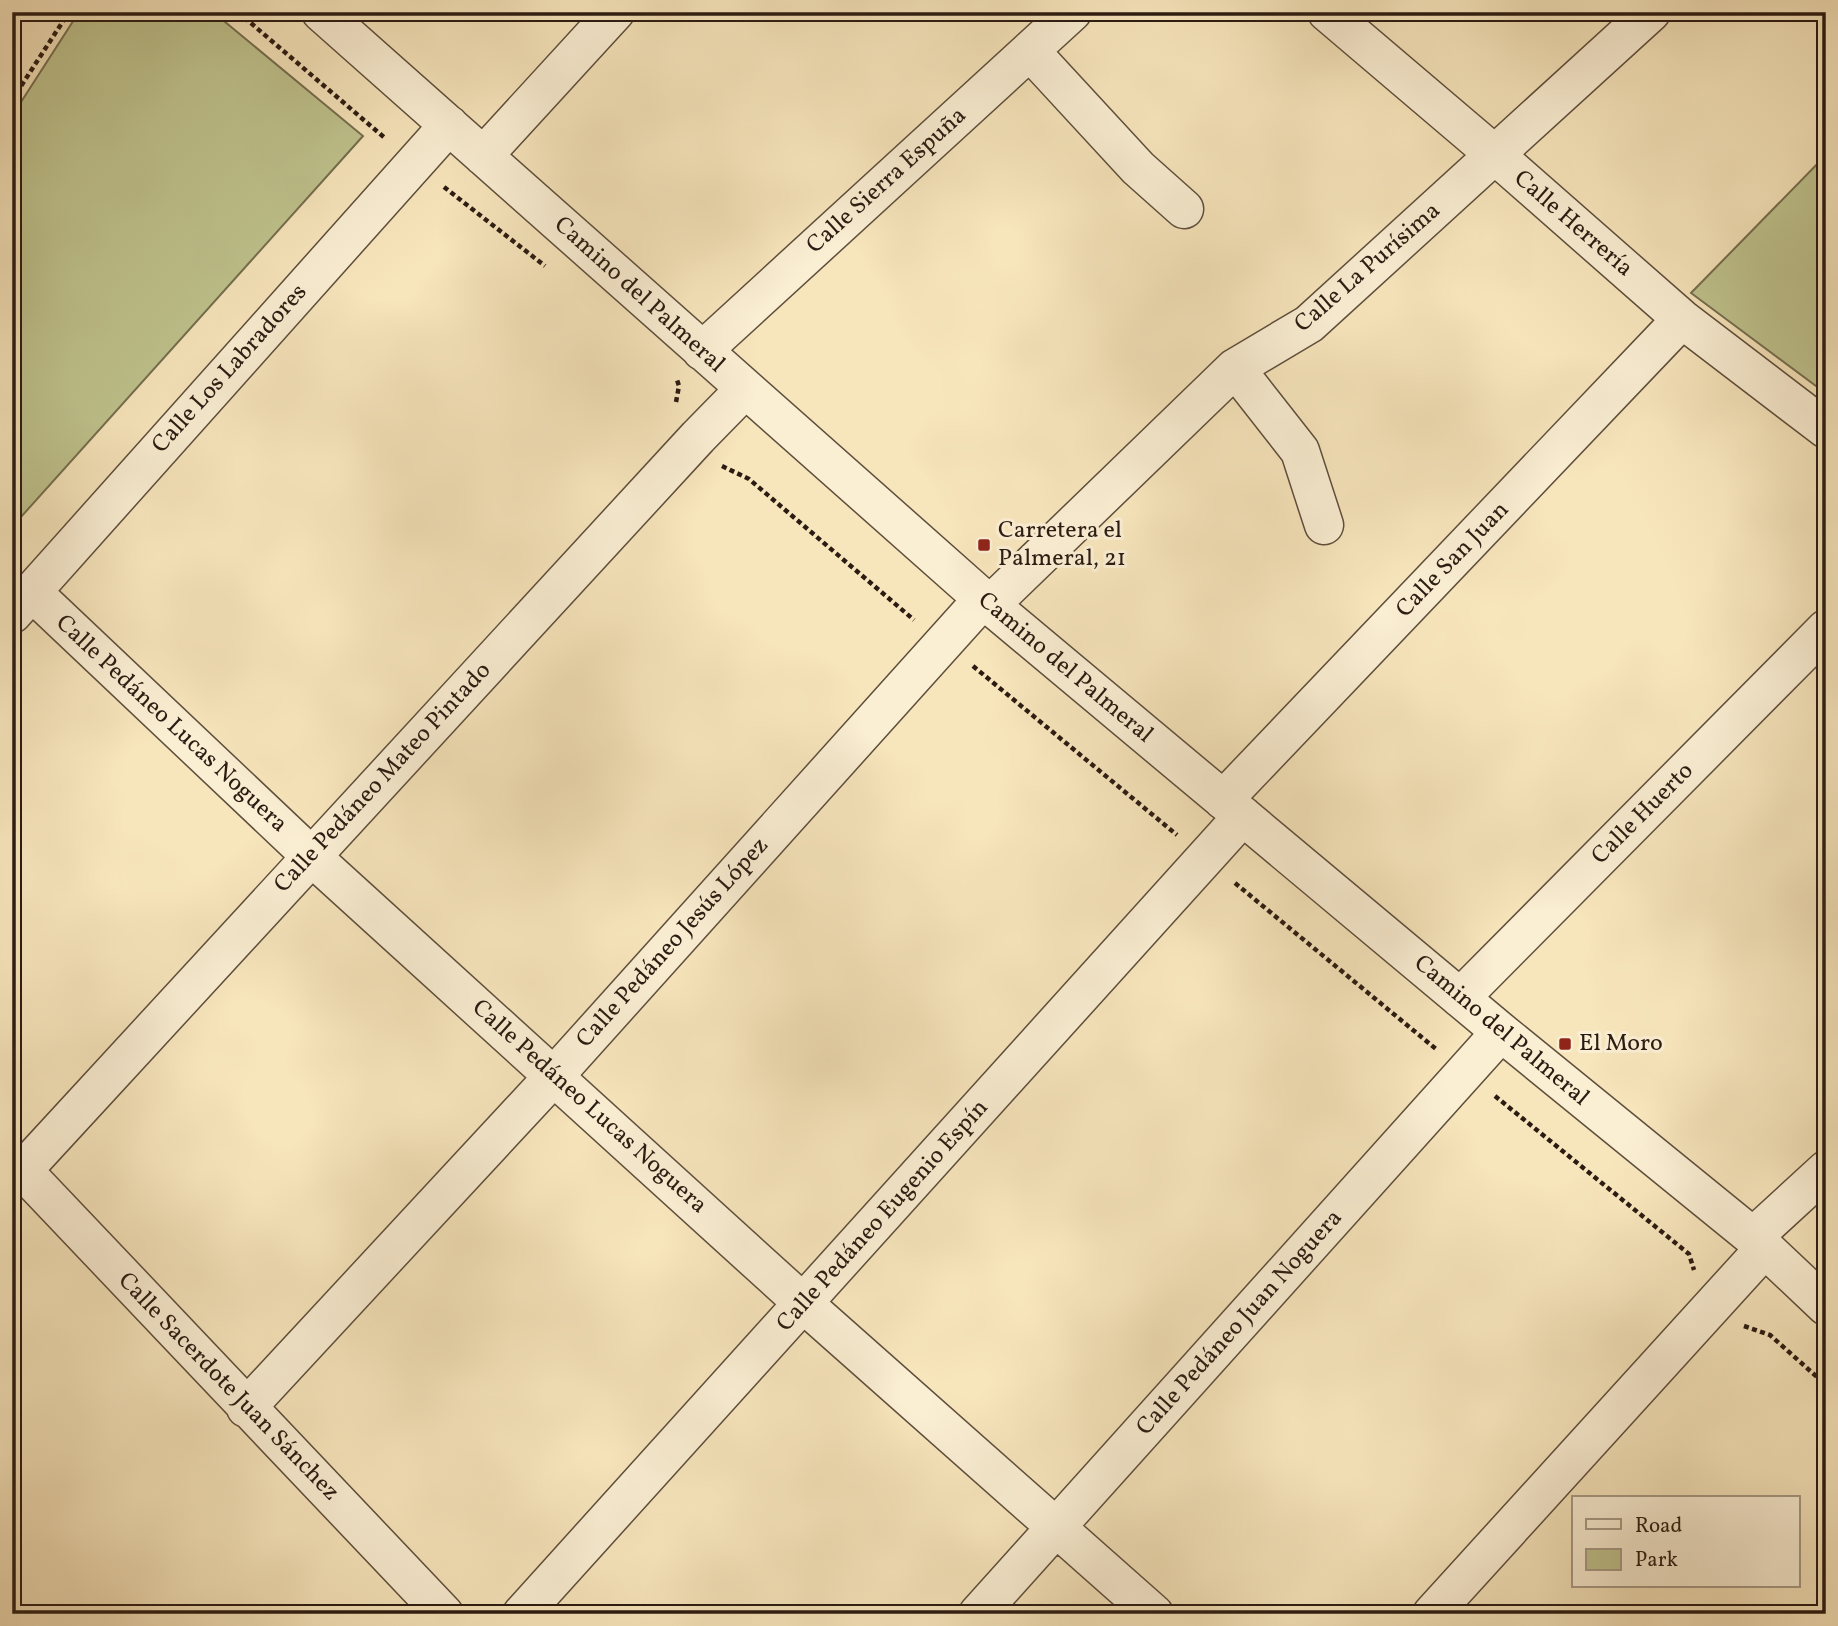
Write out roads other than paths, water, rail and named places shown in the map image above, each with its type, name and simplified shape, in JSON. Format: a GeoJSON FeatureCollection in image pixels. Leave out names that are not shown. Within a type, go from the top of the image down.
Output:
{"type":"FeatureCollection","features":[{"type":"Feature","properties":{"kind":"street","name":"Camino del Palmeral"},"geometry":{"type":"LineString","coordinates":[[321,12],[482,156],[689,363],[745,389],[986,602],[1500,1032],[1759,1243],[1826,1306]]}},
{"type":"Feature","properties":{"kind":"street"},"geometry":{"type":"LineString","coordinates":[[482,156],[615,12]]}},
{"type":"Feature","properties":{"kind":"street","name":"Calle Sierra Espuña"},"geometry":{"type":"LineString","coordinates":[[689,363],[1072,12]]}},
{"type":"Feature","properties":{"kind":"street","name":"Calle Herrería"},"geometry":{"type":"LineString","coordinates":[[1326,12],[1494,154],[1682,320],[1826,429]]}},
{"type":"Feature","properties":{"kind":"street","name":"Calle La Purísima"},"geometry":{"type":"LineString","coordinates":[[986,602],[1235,368],[1309,324],[1651,12]]}},
{"type":"Feature","properties":{"kind":"street"},"geometry":{"type":"LineString","coordinates":[[1030,51],[1138,168],[1184,208]]}},
{"type":"Feature","properties":{"kind":"street","name":"Calle Los Labradores"},"geometry":{"type":"LineString","coordinates":[[22,603],[449,125]]}},
{"type":"Feature","properties":{"kind":"street","name":"Calle San Juan"},"geometry":{"type":"LineString","coordinates":[[1233,808],[1682,320]]}},
{"type":"Feature","properties":{"kind":"street"},"geometry":{"type":"LineString","coordinates":[[1235,368],[1300,452],[1324,525]]}},
{"type":"Feature","properties":{"kind":"street","name":"Calle Pedáneo Mateo Pintado"},"geometry":{"type":"LineString","coordinates":[[17,1165],[311,856],[745,389]]}},
{"type":"Feature","properties":{"kind":"street","name":"Calle Pedáneo Jesús López"},"geometry":{"type":"LineString","coordinates":[[246,1408],[555,1075],[942,644],[986,602]]}},
{"type":"Feature","properties":{"kind":"street","name":"Calle Pedáneo Lucas Noguera"},"geometry":{"type":"LineString","coordinates":[[22,603],[311,856],[804,1304],[1154,1614]]}},
{"type":"Feature","properties":{"kind":"street","name":"Calle Huerto"},"geometry":{"type":"LineString","coordinates":[[1460,998],[1826,629]]}},
{"type":"Feature","properties":{"kind":"street","name":"Calle Pedáneo Eugenio Espín"},"geometry":{"type":"LineString","coordinates":[[522,1614],[1205,858],[1233,808]]}},
{"type":"Feature","properties":{"kind":"street","name":"Calle Pedáneo Juan Noguera"},"geometry":{"type":"LineString","coordinates":[[978,1614],[1500,1032]]}},
{"type":"Feature","properties":{"kind":"street","name":"Calle Sacerdote Juan Sánchez"},"geometry":{"type":"LineString","coordinates":[[17,1165],[444,1614]]}},
{"type":"Feature","properties":{"kind":"street"},"geometry":{"type":"LineString","coordinates":[[1432,1614],[1719,1298],[1759,1243],[1826,1170]]}},
{"type":"Feature","properties":{"kind":"place","name":"Carretera el Palmeral, 21"},"geometry":{"type":"Point","coordinates":[984,545]}},
{"type":"Feature","properties":{"kind":"place","name":"El Moro"},"geometry":{"type":"Point","coordinates":[1565,1044]}}]}
